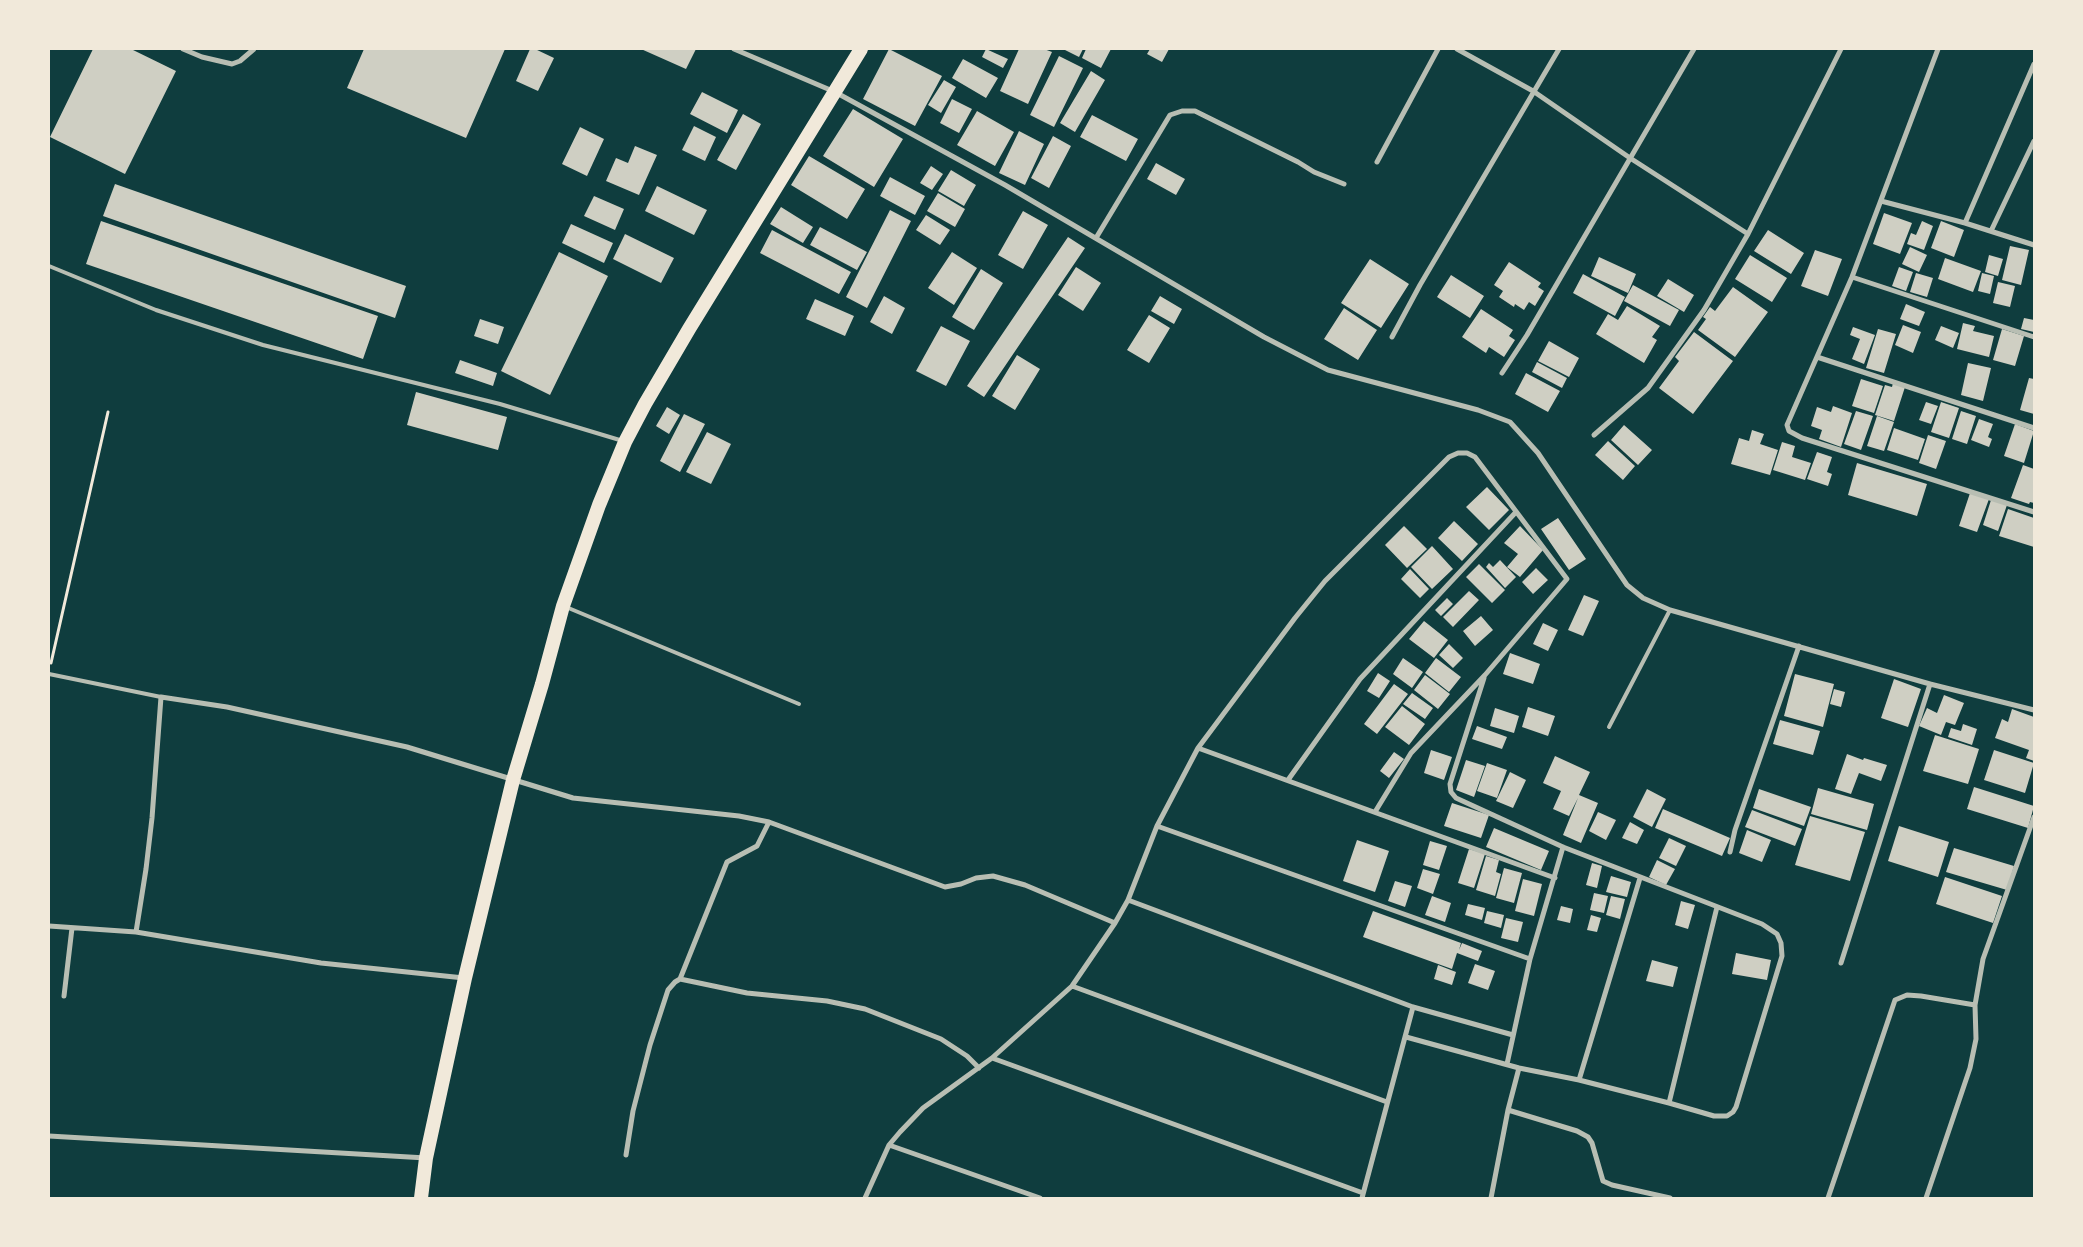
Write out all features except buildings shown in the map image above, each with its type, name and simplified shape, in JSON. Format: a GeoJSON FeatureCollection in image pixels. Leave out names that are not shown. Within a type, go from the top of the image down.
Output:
{"type":"FeatureCollection","features":[{"type":"Feature","properties":{"kind":"highway"},"geometry":{"type":"LineString","coordinates":[[420,1198],[426,1158],[465,978],[513,780],[563,606],[599,505],[625,442],[689,329],[861,49]]}},
{"type":"Feature","properties":{"kind":"street"},"geometry":{"type":"LineString","coordinates":[[183,49],[202,57],[232,64],[240,61],[254,49]]}},
{"type":"Feature","properties":{"kind":"street"},"geometry":{"type":"LineString","coordinates":[[734,49],[835,92],[1005,185],[1264,338],[1328,370],[1478,410],[1510,422],[1538,454],[1627,585],[1643,598],[1670,610],[1930,684],[2034,710]]}},
{"type":"Feature","properties":{"kind":"street"},"geometry":{"type":"LineString","coordinates":[[1377,162],[1438,49]]}},
{"type":"Feature","properties":{"kind":"street"},"geometry":{"type":"LineString","coordinates":[[1457,49],[1533,91],[1630,158],[1748,234]]}},
{"type":"Feature","properties":{"kind":"street"},"geometry":{"type":"LineString","coordinates":[[1392,337],[1420,284],[1559,49]]}},
{"type":"Feature","properties":{"kind":"street"},"geometry":{"type":"LineString","coordinates":[[1502,373],[1527,335],[1694,49]]}},
{"type":"Feature","properties":{"kind":"street"},"geometry":{"type":"LineString","coordinates":[[1594,436],[1648,388],[1704,310],[1748,234],[1841,49]]}},
{"type":"Feature","properties":{"kind":"street"},"geometry":{"type":"LineString","coordinates":[[1938,49],[1852,277],[1788,420],[1788,428],[1793,434],[2034,512]]}},
{"type":"Feature","properties":{"kind":"street"},"geometry":{"type":"LineString","coordinates":[[1965,222],[2034,64]]}},
{"type":"Feature","properties":{"kind":"street"},"geometry":{"type":"LineString","coordinates":[[1096,238],[1170,115],[1182,111],[1195,111],[1298,162],[1314,172],[1344,184]]}},
{"type":"Feature","properties":{"kind":"street"},"geometry":{"type":"LineString","coordinates":[[1991,231],[2034,141]]}},
{"type":"Feature","properties":{"kind":"street"},"geometry":{"type":"LineString","coordinates":[[1881,201],[1965,222],[2034,245]]}},
{"type":"Feature","properties":{"kind":"street"},"geometry":{"type":"LineString","coordinates":[[1852,277],[2034,336]]}},
{"type":"Feature","properties":{"kind":"street"},"geometry":{"type":"LineString","coordinates":[[1817,357],[2034,428]]}},
{"type":"Feature","properties":{"kind":"street"},"geometry":{"type":"LineString","coordinates":[[865,1198],[889,1145],[923,1108],[992,1058],[1072,986],[1115,923],[1128,900],[1157,826],[1198,748],[1295,618],[1326,581],[1449,457],[1462,453],[1475,458],[1567,579],[1485,675],[1411,752],[1375,812]]}},
{"type":"Feature","properties":{"kind":"street"},"geometry":{"type":"LineString","coordinates":[[1288,780],[1360,679],[1516,512]]}},
{"type":"Feature","properties":{"kind":"street"},"geometry":{"type":"LineString","coordinates":[[1730,852],[1735,830],[1799,646]]}},
{"type":"Feature","properties":{"kind":"street"},"geometry":{"type":"LineString","coordinates":[[1406,1037],[1519,1068],[1579,1080],[1714,1116],[1727,1116],[1733,1112],[1782,956],[1781,944],[1777,934],[1771,929],[1563,847],[1456,798],[1451,792],[1450,784],[1485,675]]}},
{"type":"Feature","properties":{"kind":"street"},"geometry":{"type":"LineString","coordinates":[[1841,963],[1930,684]]}},
{"type":"Feature","properties":{"kind":"street"},"geometry":{"type":"LineString","coordinates":[[136,932],[152,818],[161,697],[227,707],[407,747],[573,798],[739,816],[769,822],[945,887],[962,884],[976,878],[993,876],[1025,886],[1115,923]]}},
{"type":"Feature","properties":{"kind":"street"},"geometry":{"type":"LineString","coordinates":[[1198,748],[1555,878]]}},
{"type":"Feature","properties":{"kind":"street"},"geometry":{"type":"LineString","coordinates":[[1926,1198],[1970,1068],[1976,1039],[1975,1006],[1983,959],[2034,817]]}},
{"type":"Feature","properties":{"kind":"street"},"geometry":{"type":"LineString","coordinates":[[626,1155],[633,1111],[650,1045],[668,990],[680,979],[726,862],[757,846],[769,822]]}},
{"type":"Feature","properties":{"kind":"street"},"geometry":{"type":"LineString","coordinates":[[1157,826],[1530,959]]}},
{"type":"Feature","properties":{"kind":"street"},"geometry":{"type":"LineString","coordinates":[[1507,1064],[1530,959],[1563,847]]}},
{"type":"Feature","properties":{"kind":"street"},"geometry":{"type":"LineString","coordinates":[[1579,1080],[1640,878]]}},
{"type":"Feature","properties":{"kind":"street"},"geometry":{"type":"LineString","coordinates":[[1128,900],[1413,1007],[1513,1035]]}},
{"type":"Feature","properties":{"kind":"street"},"geometry":{"type":"LineString","coordinates":[[1669,1103],[1717,907]]}},
{"type":"Feature","properties":{"kind":"street"},"geometry":{"type":"LineString","coordinates":[[49,926],[136,932],[321,963],[465,978]]}},
{"type":"Feature","properties":{"kind":"street"},"geometry":{"type":"LineString","coordinates":[[64,996],[72,928]]}},
{"type":"Feature","properties":{"kind":"street"},"geometry":{"type":"LineString","coordinates":[[680,979],[747,993],[827,1002],[865,1009],[941,1039],[967,1056],[979,1068]]}},
{"type":"Feature","properties":{"kind":"street"},"geometry":{"type":"LineString","coordinates":[[1072,986],[1387,1102]]}},
{"type":"Feature","properties":{"kind":"street"},"geometry":{"type":"LineString","coordinates":[[1828,1198],[1895,1000],[1907,995],[1975,1006]]}},
{"type":"Feature","properties":{"kind":"street"},"geometry":{"type":"LineString","coordinates":[[992,1058],[1362,1196],[1413,1007]]}},
{"type":"Feature","properties":{"kind":"street"},"geometry":{"type":"LineString","coordinates":[[1491,1198],[1508,1110],[1519,1068]]}},
{"type":"Feature","properties":{"kind":"street"},"geometry":{"type":"LineString","coordinates":[[1508,1110],[1577,1131],[1588,1137],[1592,1143],[1603,1180],[1612,1185],[1670,1198]]}},
{"type":"Feature","properties":{"kind":"street"},"geometry":{"type":"LineString","coordinates":[[49,1136],[426,1158]]}},
{"type":"Feature","properties":{"kind":"street"},"geometry":{"type":"LineString","coordinates":[[889,1145],[1040,1198]]}},
{"type":"Feature","properties":{"kind":"lane"},"geometry":{"type":"LineString","coordinates":[[49,266],[156,310],[263,345],[500,404],[625,442]]}},
{"type":"Feature","properties":{"kind":"lane"},"geometry":{"type":"LineString","coordinates":[[563,606],[799,704]]}},
{"type":"Feature","properties":{"kind":"lane"},"geometry":{"type":"LineString","coordinates":[[1609,727],[1670,610]]}},
{"type":"Feature","properties":{"kind":"lane"},"geometry":{"type":"LineString","coordinates":[[49,674],[161,697]]}},
{"type":"Feature","properties":{"kind":"path"},"geometry":{"type":"LineString","coordinates":[[51,664],[108,412]]}}]}
